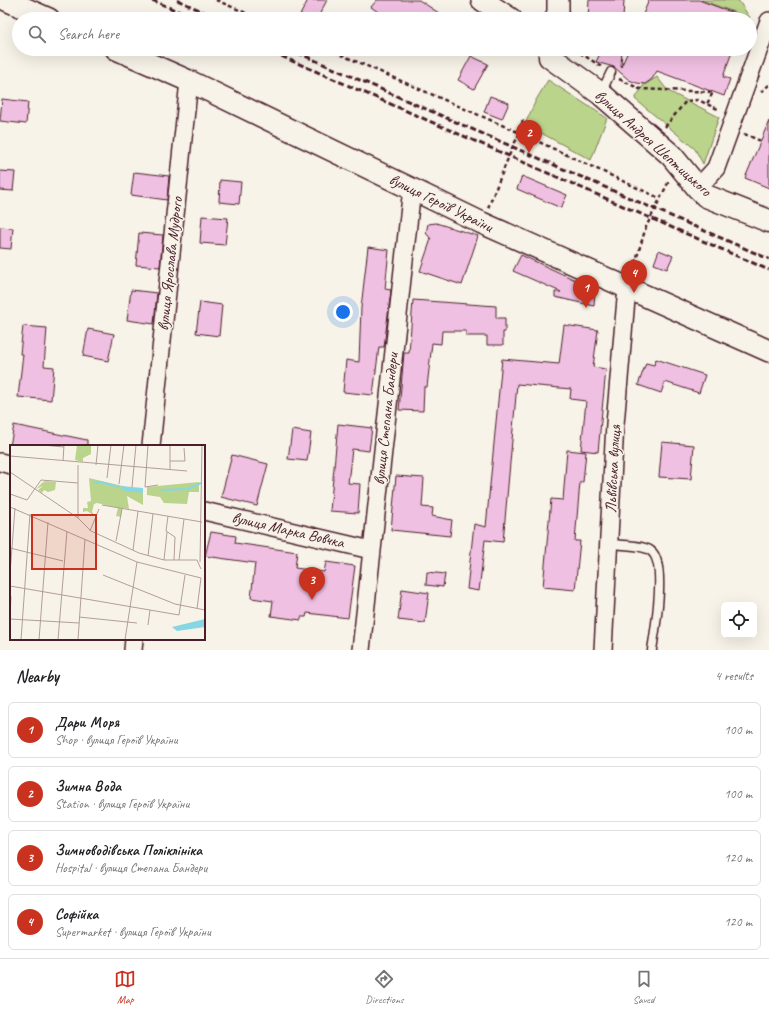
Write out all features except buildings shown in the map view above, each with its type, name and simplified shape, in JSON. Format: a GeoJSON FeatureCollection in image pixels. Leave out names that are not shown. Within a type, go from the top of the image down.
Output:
{"type":"FeatureCollection","features":[{"type":"Feature","properties":{"kind":"main road","name":"вулиця Андрея Шептицького"},"geometry":{"type":"LineString","coordinates":[[550,56],[601,94],[671,155],[706,196],[769,221]]}},
{"type":"Feature","properties":{"kind":"street"},"geometry":{"type":"LineString","coordinates":[[6,0],[33,12]]}},
{"type":"Feature","properties":{"kind":"street"},"geometry":{"type":"LineString","coordinates":[[482,0],[500,12]]}},
{"type":"Feature","properties":{"kind":"street"},"geometry":{"type":"LineString","coordinates":[[558,0],[558,12]]}},
{"type":"Feature","properties":{"kind":"street"},"geometry":{"type":"LineString","coordinates":[[757,55],[769,21]]}},
{"type":"Feature","properties":{"kind":"street","name":"вулиця Героїв України"},"geometry":{"type":"LineString","coordinates":[[132,56],[189,81],[482,223],[769,351]]}},
{"type":"Feature","properties":{"kind":"street"},"geometry":{"type":"LineString","coordinates":[[698,188],[716,168],[757,56]]}},
{"type":"Feature","properties":{"kind":"street","name":"вулиця Ярослава Мудрого"},"geometry":{"type":"LineString","coordinates":[[151,445],[189,81]]}},
{"type":"Feature","properties":{"kind":"street","name":"вулиця Степана Бандери"},"geometry":{"type":"LineString","coordinates":[[361,650],[412,188]]}},
{"type":"Feature","properties":{"kind":"street","name":"Львівська вулиця"},"geometry":{"type":"LineString","coordinates":[[603,650],[615,424],[627,288]]}},
{"type":"Feature","properties":{"kind":"street"},"geometry":{"type":"LineString","coordinates":[[0,462],[10,465]]}},
{"type":"Feature","properties":{"kind":"street","name":"вулиця Марка Вовчка"},"geometry":{"type":"LineString","coordinates":[[205,511],[371,550]]}},
{"type":"Feature","properties":{"kind":"street"},"geometry":{"type":"LineString","coordinates":[[133,650],[134,640]]}},
{"type":"Feature","properties":{"kind":"lane"},"geometry":{"type":"LineString","coordinates":[[601,94],[611,72]]}},
{"type":"Feature","properties":{"kind":"lane"},"geometry":{"type":"LineString","coordinates":[[609,544],[641,547],[651,551],[657,559],[660,584],[652,650]]}},
{"type":"Feature","properties":{"kind":"path"},"geometry":{"type":"LineString","coordinates":[[216,0],[244,12]]}},
{"type":"Feature","properties":{"kind":"path"},"geometry":{"type":"LineString","coordinates":[[344,56],[520,133],[659,198]]}},
{"type":"Feature","properties":{"kind":"path"},"geometry":{"type":"LineString","coordinates":[[585,56],[623,81],[640,90],[713,92],[707,104]]}},
{"type":"Feature","properties":{"kind":"path"},"geometry":{"type":"LineString","coordinates":[[662,130],[686,101],[698,100],[721,111],[731,129],[761,141]]}},
{"type":"Feature","properties":{"kind":"path"},"geometry":{"type":"LineString","coordinates":[[482,223],[513,146],[520,133],[523,120]]}},
{"type":"Feature","properties":{"kind":"path"},"geometry":{"type":"LineString","coordinates":[[627,288],[646,227],[659,198],[671,177]]}},
{"type":"Feature","properties":{"kind":"green space"},"geometry":{"type":"Polygon","coordinates":[[[701,0],[738,0],[746,12],[734,12],[701,0]]]}},
{"type":"Feature","properties":{"kind":"green space"},"geometry":{"type":"Polygon","coordinates":[[[657,77],[668,91],[719,117],[703,164],[695,149],[635,99],[643,86],[657,77]]]}},
{"type":"Feature","properties":{"kind":"green space"},"geometry":{"type":"Polygon","coordinates":[[[548,80],[607,118],[591,160],[530,127],[526,122],[536,100],[548,80]]]}},
{"type":"Feature","properties":{"kind":"railway"},"geometry":{"type":"LineString","coordinates":[[152,0],[180,12]]}},
{"type":"Feature","properties":{"kind":"railway"},"geometry":{"type":"LineString","coordinates":[[177,0],[204,12]]}},
{"type":"Feature","properties":{"kind":"railway"},"geometry":{"type":"LineString","coordinates":[[281,56],[769,270]]}},
{"type":"Feature","properties":{"kind":"railway"},"geometry":{"type":"LineString","coordinates":[[305,56],[769,259]]}},
{"type":"Feature","properties":{"kind":"place","name":"Зимна Вода"},"geometry":{"type":"Point","coordinates":[529,153]}},
{"type":"Feature","properties":{"kind":"place","name":"Софійка"},"geometry":{"type":"Point","coordinates":[634,293]}},
{"type":"Feature","properties":{"kind":"place","name":"Дари Моря"},"geometry":{"type":"Point","coordinates":[586,308]}},
{"type":"Feature","properties":{"kind":"place","name":"Зимноводівська Поліклініка"},"geometry":{"type":"Point","coordinates":[312,600]}}]}
